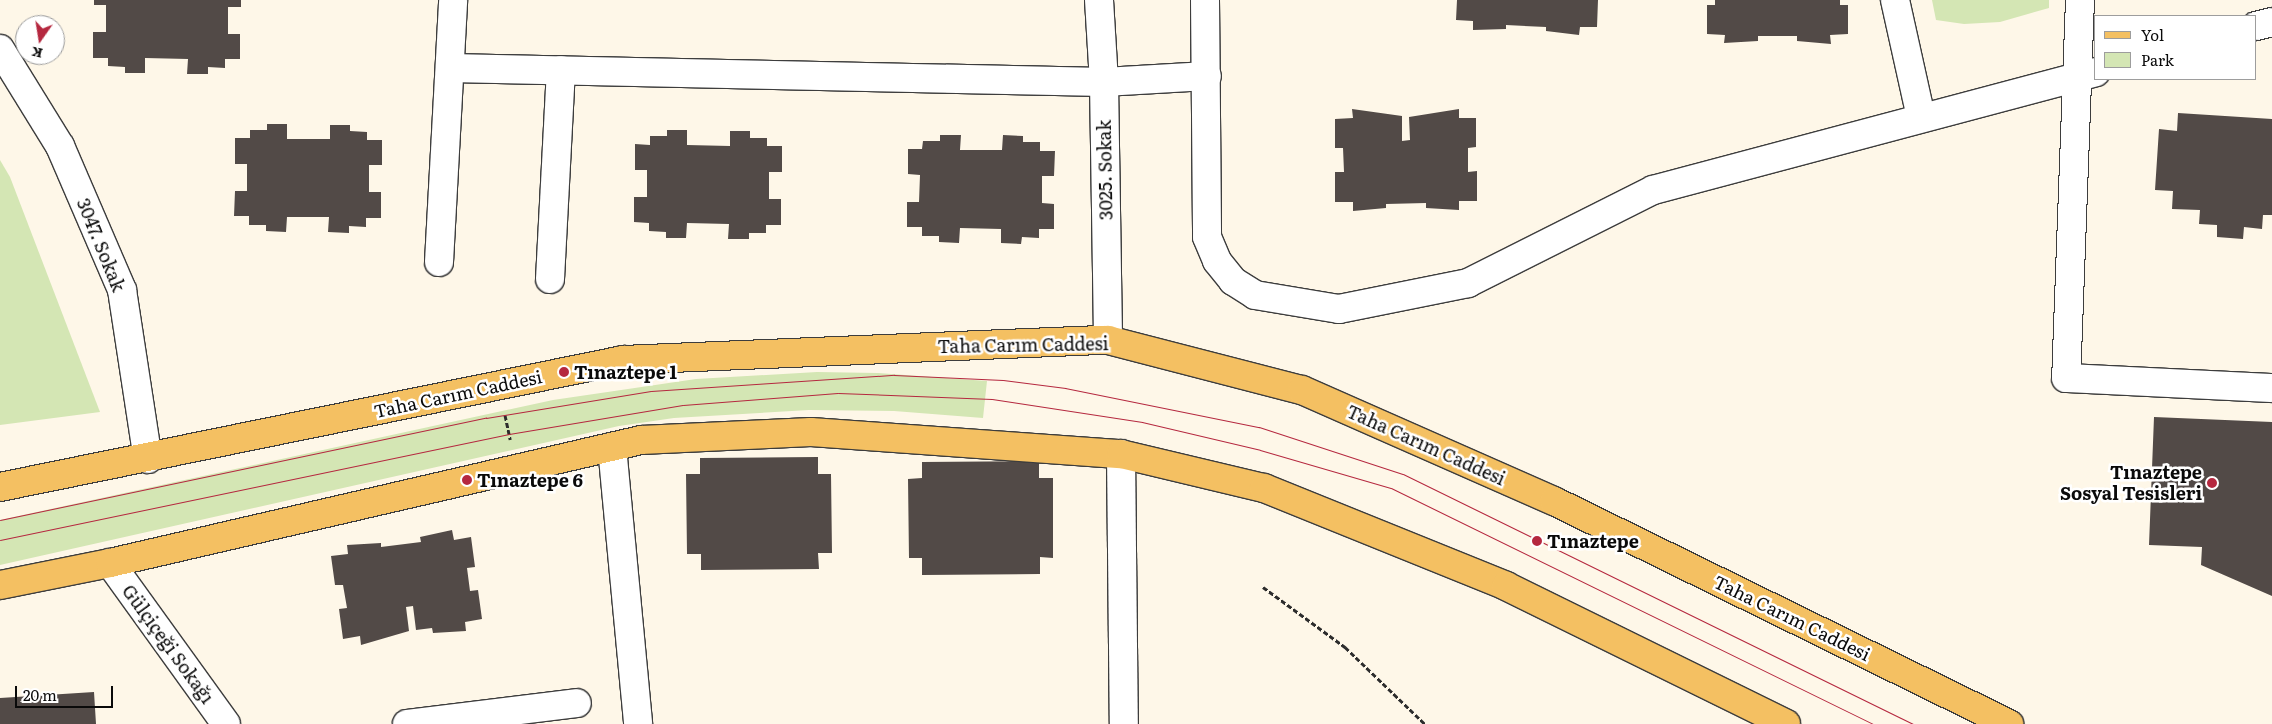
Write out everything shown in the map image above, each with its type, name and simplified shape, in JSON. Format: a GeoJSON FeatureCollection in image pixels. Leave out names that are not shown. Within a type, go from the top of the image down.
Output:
{"type":"FeatureCollection","features":[{"type":"Feature","properties":{"kind":"main road","name":"Taha Carım Caddesi"},"geometry":{"type":"LineString","coordinates":[[0,487],[148,459],[623,360],[1108,340],[1302,390],[1554,502],[2009,724]]}},
{"type":"Feature","properties":{"kind":"main road"},"geometry":{"type":"LineString","coordinates":[[0,585],[110,563],[641,440],[811,432],[1122,454],[1264,488],[1354,524],[1506,586],[1786,724]]}},
{"type":"Feature","properties":{"kind":"street"},"geometry":{"type":"LineString","coordinates":[[439,262],[452,0]]}},
{"type":"Feature","properties":{"kind":"street","name":"3025. Sokak"},"geometry":{"type":"LineString","coordinates":[[1099,0],[1104,82],[1108,340]]}},
{"type":"Feature","properties":{"kind":"street"},"geometry":{"type":"LineString","coordinates":[[1205,0],[1207,237],[1217,261],[1233,281],[1255,295],[1340,309],[1468,283],[1654,190],[1921,117],[2086,75]]}},
{"type":"Feature","properties":{"kind":"street"},"geometry":{"type":"LineString","coordinates":[[1895,0],[1921,117]]}},
{"type":"Feature","properties":{"kind":"street"},"geometry":{"type":"LineString","coordinates":[[2080,0],[2086,75],[2066,378],[2272,388]]}},
{"type":"Feature","properties":{"kind":"street"},"geometry":{"type":"LineString","coordinates":[[2257,26],[2272,22]]}},
{"type":"Feature","properties":{"kind":"street","name":"3047. Sokak"},"geometry":{"type":"LineString","coordinates":[[0,49],[60,146],[122,290],[148,459]]}},
{"type":"Feature","properties":{"kind":"street"},"geometry":{"type":"LineString","coordinates":[[450,68],[1104,82],[1207,76]]}},
{"type":"Feature","properties":{"kind":"street"},"geometry":{"type":"LineString","coordinates":[[550,279],[561,70]]}},
{"type":"Feature","properties":{"kind":"street"},"geometry":{"type":"LineString","coordinates":[[612,447],[638,724]]}},
{"type":"Feature","properties":{"kind":"street"},"geometry":{"type":"LineString","coordinates":[[1122,454],[1124,724]]}},
{"type":"Feature","properties":{"kind":"street","name":"Gülçiçeği Sokağı"},"geometry":{"type":"LineString","coordinates":[[110,563],[226,724]]}},
{"type":"Feature","properties":{"kind":"street"},"geometry":{"type":"LineString","coordinates":[[407,724],[578,703]]}},
{"type":"Feature","properties":{"kind":"path"},"geometry":{"type":"LineString","coordinates":[[499,386],[516,469]]}},
{"type":"Feature","properties":{"kind":"path"},"geometry":{"type":"LineString","coordinates":[[1263,587],[1345,647],[1425,724]]}},
{"type":"Feature","properties":{"kind":"green space"},"geometry":{"type":"Polygon","coordinates":[[[1932,0],[2049,0],[2049,8],[2000,22],[1964,24],[1936,20],[1932,0]]]}},
{"type":"Feature","properties":{"kind":"green space"},"geometry":{"type":"Polygon","coordinates":[[[0,160],[10,177],[100,412],[0,425],[0,160]]]}},
{"type":"Feature","properties":{"kind":"green space"},"geometry":{"type":"Polygon","coordinates":[[[817,372],[878,373],[987,381],[983,418],[894,411],[809,410],[674,418],[619,426],[0,565],[0,520],[553,400],[696,379],[817,372]]]}},
{"type":"Feature","properties":{"kind":"building"},"geometry":{"type":"Polygon","coordinates":[[[94,0],[241,0],[241,7],[228,7],[228,34],[240,34],[240,59],[225,59],[225,68],[208,67],[208,74],[187,74],[188,59],[145,58],[145,73],[125,73],[125,67],[108,66],[108,58],[93,58],[93,32],[106,32],[106,5],[94,5],[94,0]]]}},
{"type":"Feature","properties":{"kind":"building"},"geometry":{"type":"Polygon","coordinates":[[[1457,0],[1598,0],[1597,27],[1580,27],[1579,35],[1546,31],[1546,27],[1506,25],[1506,29],[1473,30],[1473,21],[1456,20],[1457,0]]]}},
{"type":"Feature","properties":{"kind":"building"},"geometry":{"type":"Polygon","coordinates":[[[1715,0],[1840,0],[1840,5],[1848,5],[1848,34],[1830,35],[1831,44],[1797,41],[1797,36],[1758,36],[1758,41],[1724,43],[1725,35],[1707,34],[1707,5],[1715,5],[1715,0]]]}},
{"type":"Feature","properties":{"kind":"building"},"geometry":{"type":"Polygon","coordinates":[[[1352,109],[1402,116],[1402,141],[1410,140],[1409,117],[1459,109],[1459,118],[1476,118],[1476,147],[1468,148],[1468,172],[1477,171],[1477,201],[1459,201],[1459,210],[1426,208],[1426,203],[1386,204],[1386,208],[1353,211],[1353,202],[1335,202],[1335,172],[1344,172],[1343,148],[1335,148],[1335,119],[1353,118],[1352,109]]]}},
{"type":"Feature","properties":{"kind":"building"},"geometry":{"type":"Polygon","coordinates":[[[2178,113],[2272,119],[2272,215],[2263,215],[2262,229],[2244,227],[2243,239],[2217,237],[2217,225],[2199,224],[2200,210],[2172,209],[2173,191],[2155,190],[2159,129],[2177,131],[2178,113]]]}},
{"type":"Feature","properties":{"kind":"building"},"geometry":{"type":"Polygon","coordinates":[[[267,124],[287,124],[287,139],[330,139],[330,125],[350,125],[350,131],[367,132],[367,140],[382,140],[382,165],[369,165],[369,192],[381,192],[381,218],[366,218],[366,227],[349,226],[349,233],[328,232],[329,217],[287,217],[286,232],[266,231],[266,225],[249,225],[249,216],[234,216],[235,191],[247,191],[247,164],[235,164],[235,138],[250,138],[250,130],[267,130],[267,124]]]}},
{"type":"Feature","properties":{"kind":"building"},"geometry":{"type":"Polygon","coordinates":[[[667,130],[687,130],[687,145],[730,146],[730,131],[750,131],[750,138],[767,138],[767,146],[782,146],[782,172],[769,172],[769,199],[781,199],[781,225],[766,225],[766,233],[749,233],[749,239],[728,239],[729,224],[687,223],[686,238],[666,238],[666,232],[649,231],[649,223],[634,222],[634,197],[647,197],[647,170],[635,170],[635,144],[650,145],[650,136],[667,136],[667,130]]]}},
{"type":"Feature","properties":{"kind":"building"},"geometry":{"type":"Polygon","coordinates":[[[940,135],[961,135],[960,150],[1002,150],[1003,135],[1023,136],[1023,142],[1040,142],[1040,151],[1055,151],[1054,176],[1042,176],[1042,203],[1054,204],[1054,229],[1039,229],[1039,238],[1022,237],[1021,244],[1001,243],[1001,229],[960,228],[959,243],[939,242],[939,236],[922,236],[922,227],[907,227],[907,202],[919,202],[920,175],[908,174],[908,149],[922,149],[923,141],[940,141],[940,135]]]}},
{"type":"Feature","properties":{"kind":"building","name":"Tınaztepe Sosyal Tesisleri"},"geometry":{"type":"Polygon","coordinates":[[[2154,417],[2272,422],[2272,596],[2201,565],[2202,547],[2149,545],[2154,417]]]}},
{"type":"Feature","properties":{"kind":"building"},"geometry":{"type":"Polygon","coordinates":[[[818,457],[818,474],[831,474],[832,553],[818,553],[819,569],[701,570],[701,554],[687,554],[686,474],[700,474],[700,458],[818,457]]]}},
{"type":"Feature","properties":{"kind":"building"},"geometry":{"type":"Polygon","coordinates":[[[1039,461],[1039,478],[1053,478],[1053,558],[1040,557],[1040,574],[922,575],[922,558],[909,558],[908,479],[922,478],[922,462],[1039,461]]]}},
{"type":"Feature","properties":{"kind":"building"},"geometry":{"type":"Polygon","coordinates":[[[452,530],[454,540],[471,537],[475,567],[467,568],[470,591],[478,590],[482,619],[465,622],[466,631],[433,633],[432,628],[416,630],[413,606],[406,607],[409,631],[361,645],[360,636],[343,639],[339,609],[347,608],[343,585],[335,585],[331,556],[348,554],[347,545],[381,543],[381,547],[421,542],[420,537],[452,530]]]}},
{"type":"Feature","properties":{"kind":"building"},"geometry":{"type":"Polygon","coordinates":[[[94,692],[96,724],[0,724],[0,698],[94,692]]]}},
{"type":"Feature","properties":{"kind":"tram line"},"geometry":{"type":"LineString","coordinates":[[0,520],[486,418],[651,391],[894,375],[1003,380],[1065,388],[1259,427],[1403,474],[1913,724]]}},
{"type":"Feature","properties":{"kind":"tram line"},"geometry":{"type":"LineString","coordinates":[[0,540],[509,434],[683,405],[838,393],[992,399],[1142,422],[1260,450],[1391,488],[1873,724]]}},
{"type":"Feature","properties":{"kind":"place","name":"Tınaztepe 1"},"geometry":{"type":"Point","coordinates":[564,372]}},
{"type":"Feature","properties":{"kind":"place","name":"Tınaztepe 6"},"geometry":{"type":"Point","coordinates":[467,480]}},
{"type":"Feature","properties":{"kind":"place","name":"Tınaztepe Sosyal Tesisleri"},"geometry":{"type":"Point","coordinates":[2212,483]}},
{"type":"Feature","properties":{"kind":"place","name":"Tınaztepe"},"geometry":{"type":"Point","coordinates":[1537,541]}}]}
